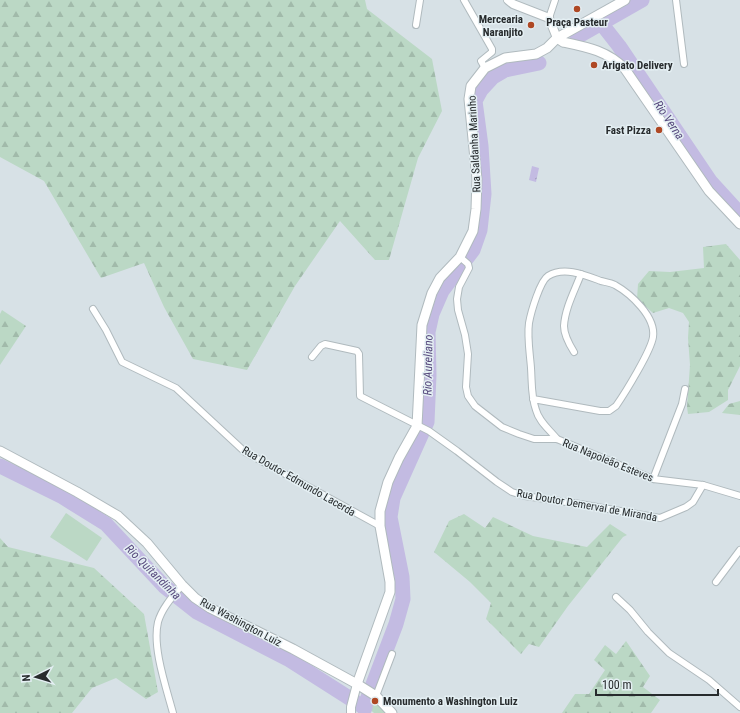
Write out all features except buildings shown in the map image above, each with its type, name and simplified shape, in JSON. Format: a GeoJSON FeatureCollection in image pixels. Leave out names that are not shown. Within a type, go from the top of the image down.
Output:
{"type":"FeatureCollection","features":[{"type":"Feature","properties":{"kind":"main road"},"geometry":{"type":"LineString","coordinates":[[622,0],[557,38],[563,42],[609,55],[617,60],[635,82],[709,191],[740,224]]}},
{"type":"Feature","properties":{"kind":"main road","name":"Rua Saldanha Marinho"},"geometry":{"type":"LineString","coordinates":[[357,684],[390,592],[390,582],[380,526],[380,511],[388,482],[399,458],[417,426],[422,325],[432,293],[440,278],[460,257],[472,231],[476,209],[477,179],[469,99],[471,86],[485,68],[505,58],[536,54],[547,48],[557,38]]}},
{"type":"Feature","properties":{"kind":"main road","name":"Rua Washington Luiz"},"geometry":{"type":"LineString","coordinates":[[0,451],[77,492],[118,516],[147,543],[182,586],[195,598],[210,608],[294,649],[357,684],[376,696],[392,713]]}},
{"type":"Feature","properties":{"kind":"street"},"geometry":{"type":"LineString","coordinates":[[416,25],[420,0]]}},
{"type":"Feature","properties":{"kind":"street"},"geometry":{"type":"LineString","coordinates":[[464,0],[492,49],[492,52],[482,61],[485,68]]}},
{"type":"Feature","properties":{"kind":"street"},"geometry":{"type":"LineString","coordinates":[[508,0],[512,4],[549,18]]}},
{"type":"Feature","properties":{"kind":"street"},"geometry":{"type":"LineString","coordinates":[[555,0],[549,18],[557,38]]}},
{"type":"Feature","properties":{"kind":"street"},"geometry":{"type":"LineString","coordinates":[[676,0],[684,64]]}},
{"type":"Feature","properties":{"kind":"street","name":"Rua Napoleão Esteves"},"geometry":{"type":"LineString","coordinates":[[460,257],[468,264],[469,268],[459,287],[457,299],[468,354],[466,387],[468,396],[475,406],[510,431],[534,439],[557,439],[653,479],[703,485],[740,496]]}},
{"type":"Feature","properties":{"kind":"street"},"geometry":{"type":"LineString","coordinates":[[533,399],[600,411],[609,411],[616,406],[620,402],[650,348],[653,336],[651,321],[643,309],[631,297],[615,285],[570,272],[556,272],[546,277],[540,288],[529,323],[533,399],[539,418],[557,439]]}},
{"type":"Feature","properties":{"kind":"street"},"geometry":{"type":"LineString","coordinates":[[574,352],[567,342],[564,326],[567,311],[581,274]]}},
{"type":"Feature","properties":{"kind":"street","name":"Rua Doutor Edmundo Lacerda"},"geometry":{"type":"LineString","coordinates":[[93,309],[113,343],[122,362],[176,388],[245,452],[380,526]]}},
{"type":"Feature","properties":{"kind":"street","name":"Rua Doutor Demerval de Miranda"},"geometry":{"type":"LineString","coordinates":[[312,357],[321,346],[326,344],[357,351],[359,354],[360,396],[428,431],[512,492],[525,496],[573,502],[660,518],[686,508],[693,502],[703,485]]}},
{"type":"Feature","properties":{"kind":"street"},"geometry":{"type":"LineString","coordinates":[[653,479],[682,404],[685,388]]}},
{"type":"Feature","properties":{"kind":"street"},"geometry":{"type":"LineString","coordinates":[[716,582],[740,550]]}},
{"type":"Feature","properties":{"kind":"street"},"geometry":{"type":"LineString","coordinates":[[173,713],[158,648],[157,633],[159,620],[169,600],[182,586]]}},
{"type":"Feature","properties":{"kind":"street"},"geometry":{"type":"LineString","coordinates":[[616,597],[630,610],[648,632],[669,653],[709,680],[740,707]]}},
{"type":"Feature","properties":{"kind":"street"},"geometry":{"type":"LineString","coordinates":[[376,696],[392,654]]}},
{"type":"Feature","properties":{"kind":"street"},"geometry":{"type":"LineString","coordinates":[[351,710],[357,684]]}},
{"type":"Feature","properties":{"kind":"green space"},"geometry":{"type":"Polygon","coordinates":[[[0,0],[365,0],[367,9],[432,59],[442,111],[418,158],[389,260],[375,260],[340,221],[295,286],[247,370],[193,359],[164,307],[144,263],[101,278],[44,181],[0,157],[0,0]]]}},
{"type":"Feature","properties":{"kind":"green space"},"geometry":{"type":"Polygon","coordinates":[[[726,244],[740,260],[740,366],[728,390],[728,400],[709,412],[688,414],[687,407],[690,365],[688,338],[689,322],[683,313],[669,308],[653,313],[637,299],[638,284],[649,271],[670,272],[704,268],[703,247],[726,244]]]}},
{"type":"Feature","properties":{"kind":"green space"},"geometry":{"type":"Polygon","coordinates":[[[2,310],[26,326],[0,365],[0,314],[2,310]]]}},
{"type":"Feature","properties":{"kind":"green space"},"geometry":{"type":"Polygon","coordinates":[[[740,401],[740,415],[722,413],[729,404],[740,401]]]}},
{"type":"Feature","properties":{"kind":"green space"},"geometry":{"type":"Polygon","coordinates":[[[66,513],[102,538],[87,561],[50,537],[66,513]]]}},
{"type":"Feature","properties":{"kind":"green space"},"geometry":{"type":"Polygon","coordinates":[[[464,514],[485,528],[493,517],[533,536],[587,547],[610,524],[627,535],[623,537],[568,606],[539,647],[529,644],[521,654],[486,619],[491,603],[470,582],[434,552],[449,521],[464,514]]]}},
{"type":"Feature","properties":{"kind":"green space"},"geometry":{"type":"Polygon","coordinates":[[[0,538],[8,547],[94,568],[144,614],[158,692],[146,699],[116,678],[92,688],[72,713],[0,713],[0,538]]]}},
{"type":"Feature","properties":{"kind":"green space"},"geometry":{"type":"Polygon","coordinates":[[[626,641],[650,676],[643,687],[660,700],[651,713],[562,713],[575,694],[589,694],[605,670],[594,660],[605,645],[616,654],[626,641]]]}},
{"type":"Feature","properties":{"kind":"green space"},"geometry":{"type":"Polygon","coordinates":[[[371,695],[388,713],[374,713],[367,707],[371,695]]]}},
{"type":"Feature","properties":{"kind":"water"},"geometry":{"type":"Polygon","coordinates":[[[532,166],[539,168],[536,182],[529,180],[532,166]]]}},
{"type":"Feature","properties":{"kind":"waterway","name":"Rio Aureliano"},"geometry":{"type":"LineString","coordinates":[[577,37],[642,0]]}},
{"type":"Feature","properties":{"kind":"waterway","name":"Rio Verna"},"geometry":{"type":"LineString","coordinates":[[601,23],[619,46],[710,181],[740,214]]}},
{"type":"Feature","properties":{"kind":"waterway","name":"Rio Aureliano"},"geometry":{"type":"LineString","coordinates":[[364,708],[396,624],[403,599],[402,577],[390,517],[393,498],[427,422],[429,375],[428,332],[432,314],[442,291],[473,250],[480,230],[484,194],[481,146],[475,101],[481,90],[493,77],[505,70],[539,63]]}},
{"type":"Feature","properties":{"kind":"waterway","name":"Rio Quitandinha"},"geometry":{"type":"LineString","coordinates":[[0,466],[61,496],[106,524],[164,586],[197,612],[288,659],[365,708]]}},
{"type":"Feature","properties":{"kind":"place","name":"Praça Pasteur"},"geometry":{"type":"Point","coordinates":[577,9]}},
{"type":"Feature","properties":{"kind":"place","name":"Mercearia Naranjito"},"geometry":{"type":"Point","coordinates":[531,25]}},
{"type":"Feature","properties":{"kind":"place","name":"Arigato Delivery"},"geometry":{"type":"Point","coordinates":[594,65]}},
{"type":"Feature","properties":{"kind":"place","name":"Fast Pizza"},"geometry":{"type":"Point","coordinates":[659,130]}},
{"type":"Feature","properties":{"kind":"place","name":"Monumento a Washington Luiz"},"geometry":{"type":"Point","coordinates":[375,701]}}]}
